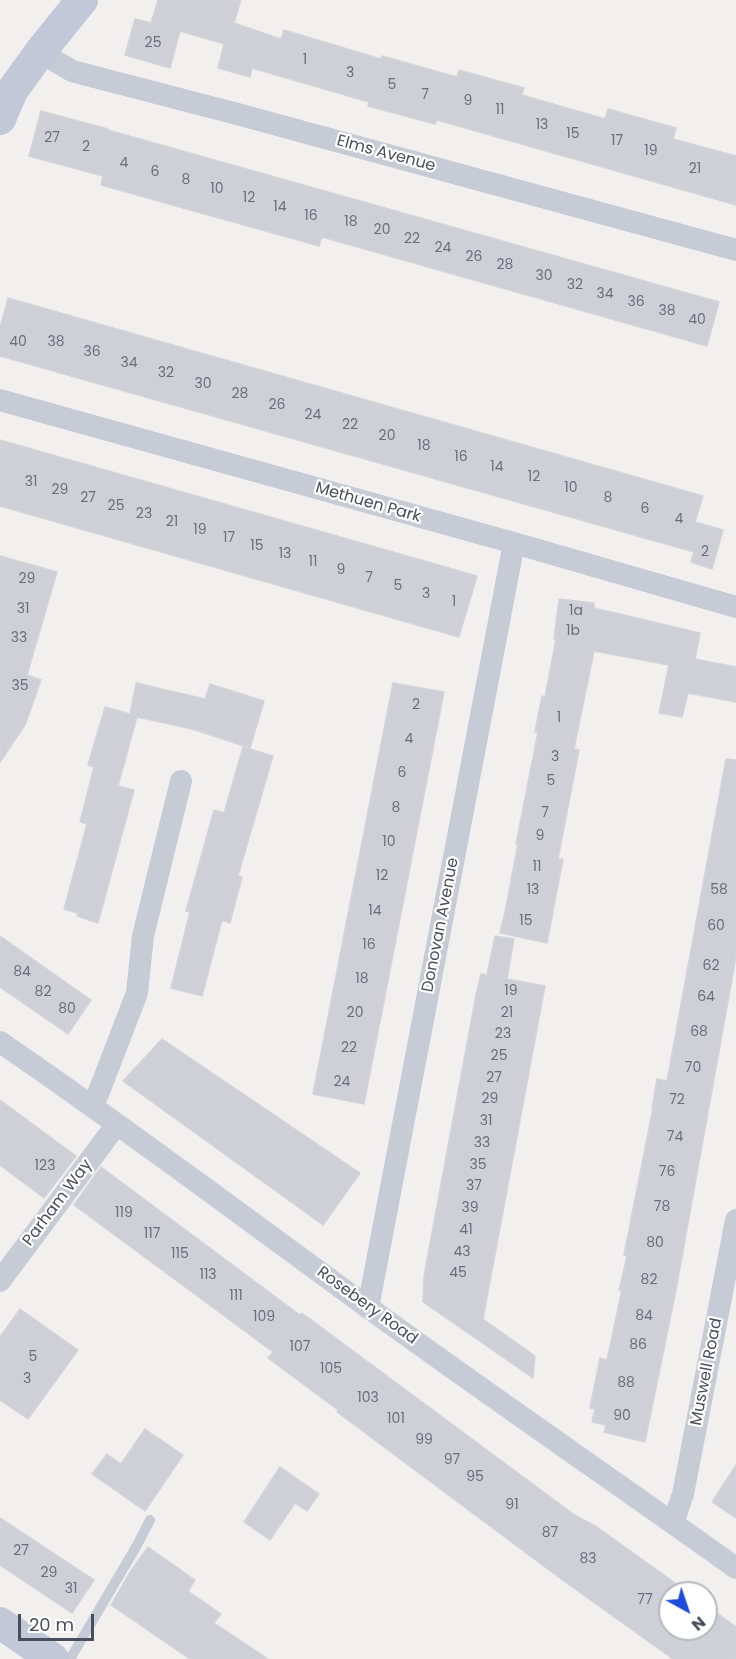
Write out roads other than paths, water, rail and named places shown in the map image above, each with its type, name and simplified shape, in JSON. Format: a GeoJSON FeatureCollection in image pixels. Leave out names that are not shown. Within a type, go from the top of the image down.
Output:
{"type":"FeatureCollection","features":[{"type":"Feature","properties":{"kind":"street"},"geometry":{"type":"LineString","coordinates":[[0,119],[12,92],[81,0]]}},
{"type":"Feature","properties":{"kind":"street","name":"Elms Avenue"},"geometry":{"type":"LineString","coordinates":[[40,52],[72,71],[736,250]]}},
{"type":"Feature","properties":{"kind":"street","name":"Methuen Park"},"geometry":{"type":"LineString","coordinates":[[0,400],[736,607]]}},
{"type":"Feature","properties":{"kind":"street","name":"Donovan Avenue"},"geometry":{"type":"LineString","coordinates":[[368,1308],[514,543]]}},
{"type":"Feature","properties":{"kind":"street"},"geometry":{"type":"LineString","coordinates":[[93,1107],[137,993],[143,936],[181,781]]}},
{"type":"Feature","properties":{"kind":"street","name":"Rosebery Road"},"geometry":{"type":"LineString","coordinates":[[0,1042],[117,1124],[368,1308],[736,1568]]}},
{"type":"Feature","properties":{"kind":"street","name":"Parham Way"},"geometry":{"type":"LineString","coordinates":[[0,1281],[117,1124]]}},
{"type":"Feature","properties":{"kind":"street","name":"Muswell Road"},"geometry":{"type":"LineString","coordinates":[[673,1523],[683,1494],[736,1220]]}},
{"type":"Feature","properties":{"kind":"street"},"geometry":{"type":"LineString","coordinates":[[0,1623],[53,1659]]}},
{"type":"Feature","properties":{"kind":"lane"},"geometry":{"type":"LineString","coordinates":[[70,1659],[150,1520]]}}]}
